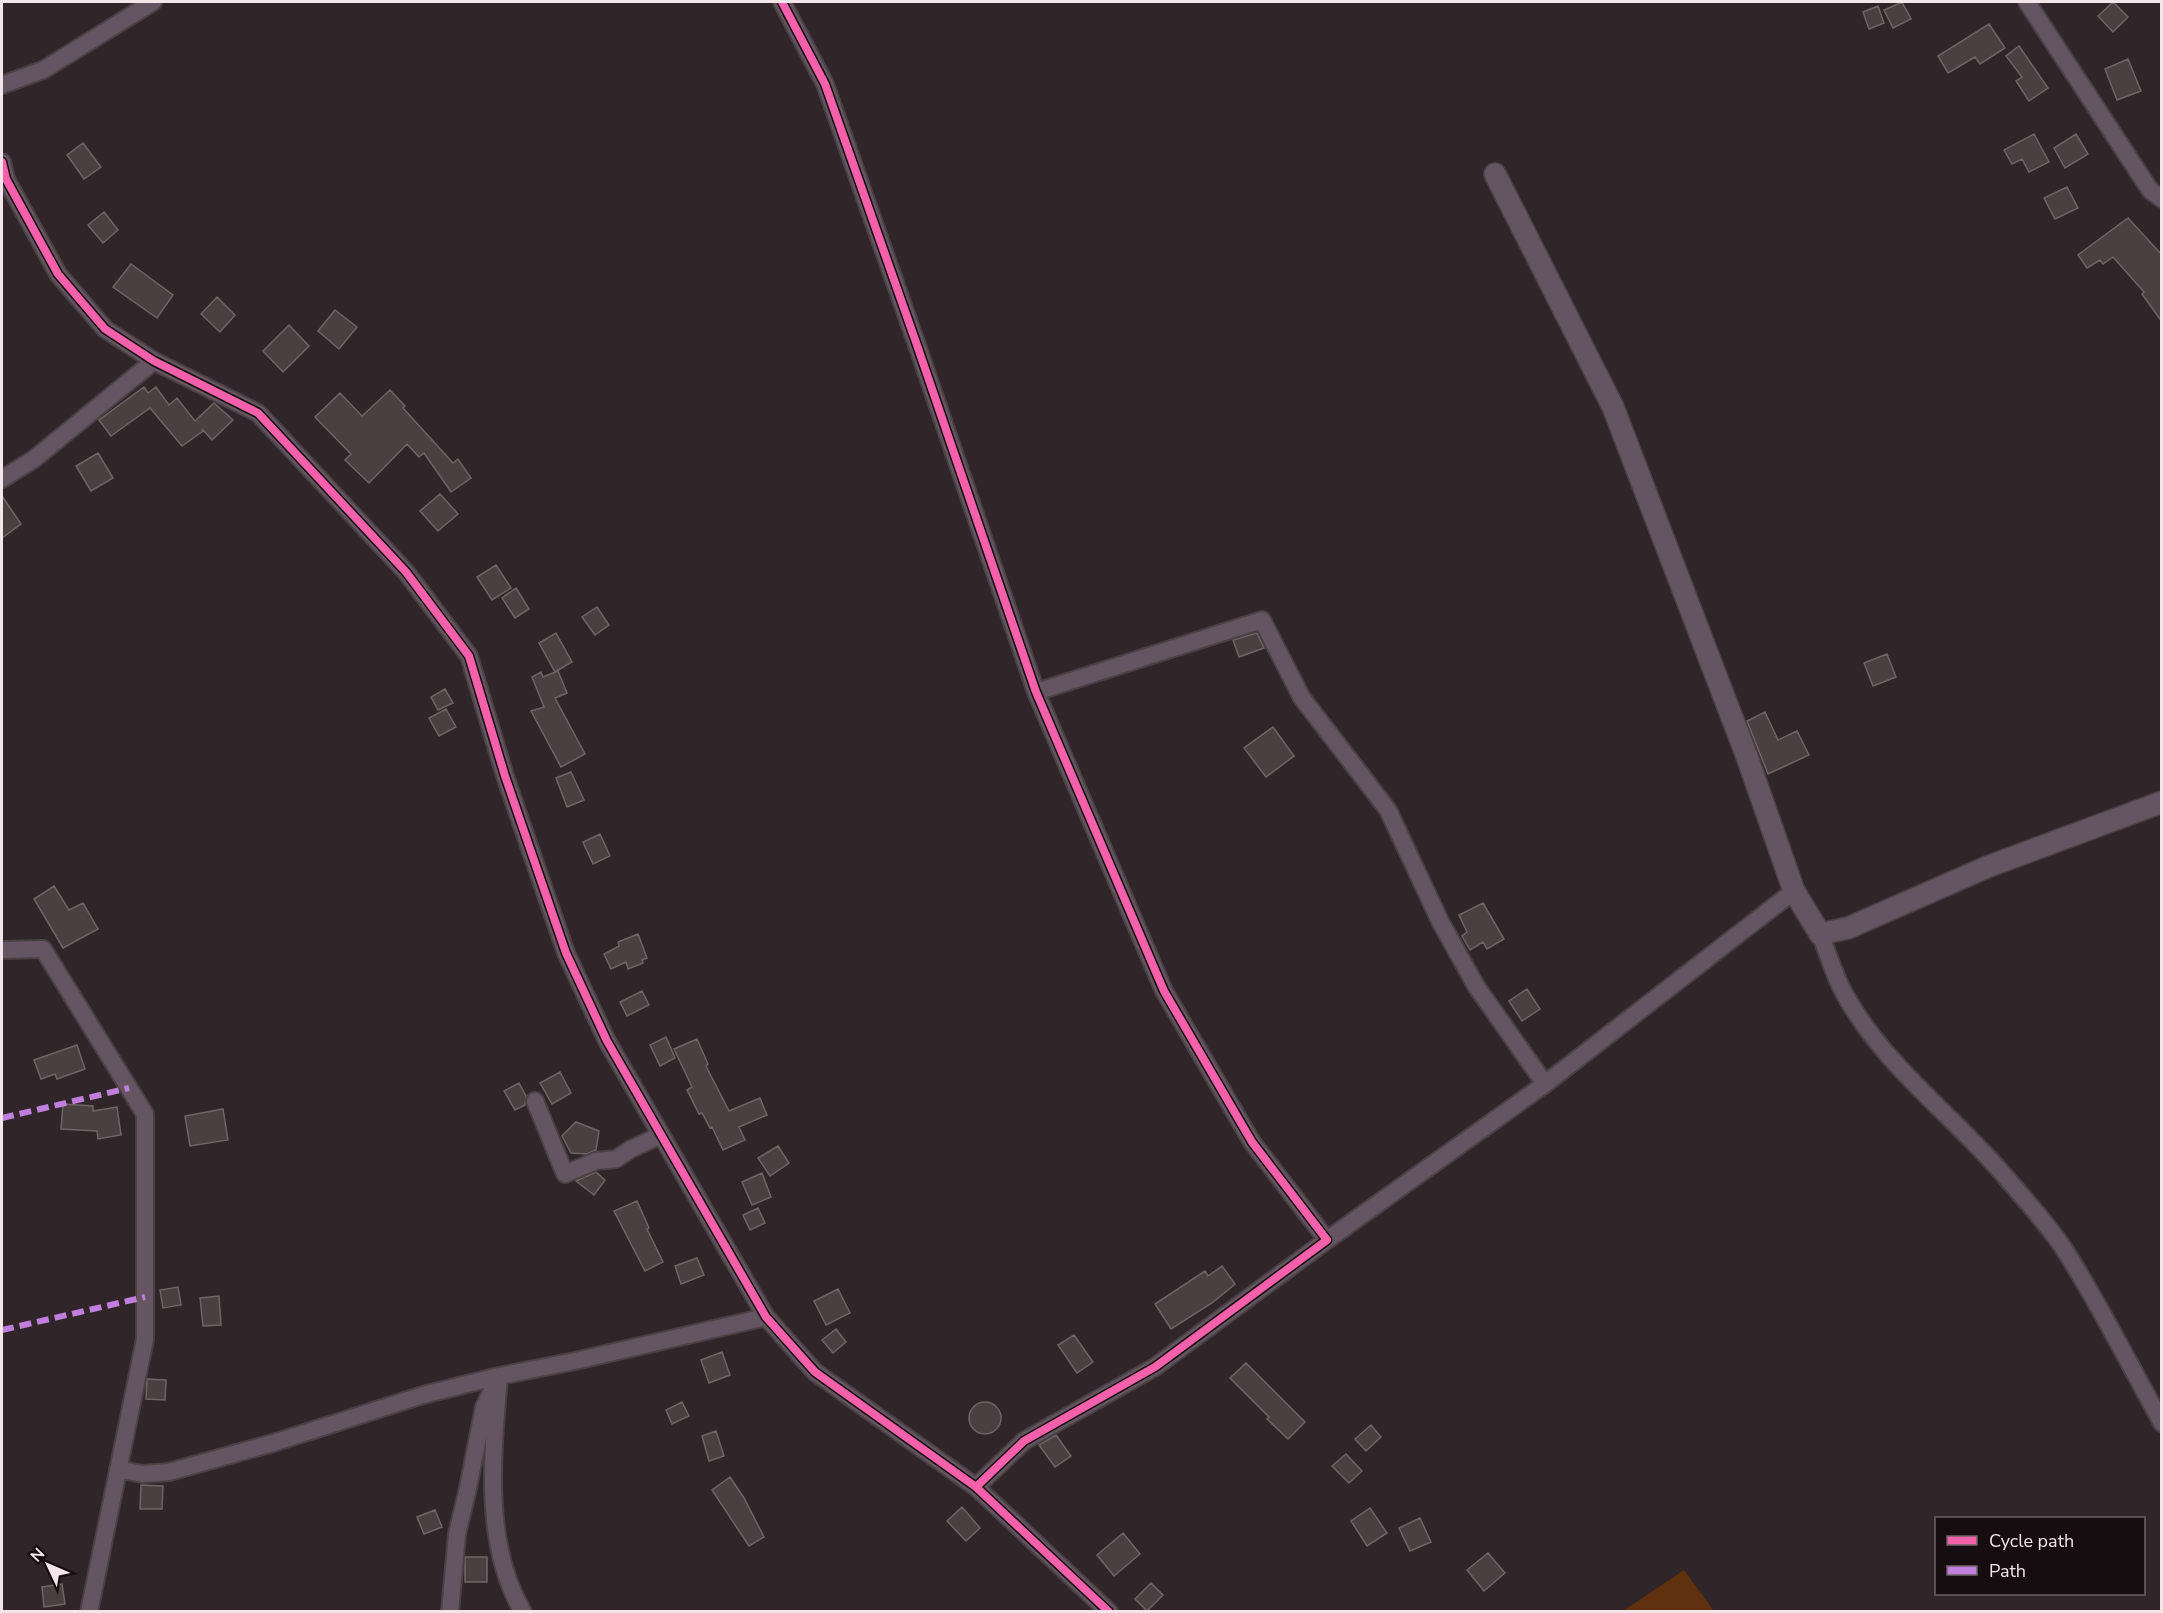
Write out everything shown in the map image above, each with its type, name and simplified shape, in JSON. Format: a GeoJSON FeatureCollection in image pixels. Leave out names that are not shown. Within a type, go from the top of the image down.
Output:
{"type":"FeatureCollection","features":[{"type":"Feature","properties":{"kind":"street"},"geometry":{"type":"LineString","coordinates":[[2,85],[43,70],[153,2]]}},
{"type":"Feature","properties":{"kind":"street"},"geometry":{"type":"LineString","coordinates":[[782,2],[825,84],[1036,692],[1164,991],[1252,1142],[1327,1240]]}},
{"type":"Feature","properties":{"kind":"street"},"geometry":{"type":"LineString","coordinates":[[2027,2],[2150,190],[2162,199]]}},
{"type":"Feature","properties":{"kind":"street"},"geometry":{"type":"LineString","coordinates":[[2,162],[6,179],[58,274],[105,329],[154,361],[258,413],[406,572],[469,656],[505,776],[566,953],[607,1041],[766,1317],[815,1372],[976,1486],[1109,1611]]}},
{"type":"Feature","properties":{"kind":"street"},"geometry":{"type":"LineString","coordinates":[[1496,174],[1613,407],[1742,742],[1794,891],[1821,934],[1844,993],[1873,1036],[1904,1073],[1973,1139],[2010,1181],[2065,1251],[2162,1423]]}},
{"type":"Feature","properties":{"kind":"street"},"geometry":{"type":"LineString","coordinates":[[2,479],[34,459],[154,361]]}},
{"type":"Feature","properties":{"kind":"street"},"geometry":{"type":"LineString","coordinates":[[1036,692],[1262,620],[1302,698],[1388,810],[1440,921],[1476,986],[1545,1084]]}},
{"type":"Feature","properties":{"kind":"street"},"geometry":{"type":"LineString","coordinates":[[1821,934],[1848,928],[1987,867],[2162,802]]}},
{"type":"Feature","properties":{"kind":"street"},"geometry":{"type":"LineString","coordinates":[[976,1486],[1024,1441],[1155,1367],[1545,1084],[1794,891]]}},
{"type":"Feature","properties":{"kind":"street"},"geometry":{"type":"LineString","coordinates":[[2,950],[43,950],[145,1114],[145,1340],[89,1611]]}},
{"type":"Feature","properties":{"kind":"street"},"geometry":{"type":"LineString","coordinates":[[535,1101],[565,1174],[596,1161],[616,1159],[661,1135]]}},
{"type":"Feature","properties":{"kind":"street"},"geometry":{"type":"LineString","coordinates":[[118,1469],[142,1474],[169,1472],[273,1443],[423,1395],[766,1317]]}},
{"type":"Feature","properties":{"kind":"street"},"geometry":{"type":"LineString","coordinates":[[450,1611],[457,1533],[484,1407],[499,1376]]}},
{"type":"Feature","properties":{"kind":"street"},"geometry":{"type":"LineString","coordinates":[[499,1376],[492,1474],[497,1527],[504,1571],[523,1611]]}},
{"type":"Feature","properties":{"kind":"shaded area"},"geometry":{"type":"Polygon","coordinates":[[[1684,1570],[1714,1611],[1623,1611],[1684,1570]]]}},
{"type":"Feature","properties":{"kind":"building"},"geometry":{"type":"Polygon","coordinates":[[[1902,2],[1911,19],[1893,28],[1884,10],[1902,2]]]}},
{"type":"Feature","properties":{"kind":"building"},"geometry":{"type":"Polygon","coordinates":[[[2113,2],[2128,17],[2113,32],[2098,16],[2113,2]]]}},
{"type":"Feature","properties":{"kind":"building"},"geometry":{"type":"Polygon","coordinates":[[[1878,6],[1884,23],[1869,29],[1863,12],[1878,6]]]}},
{"type":"Feature","properties":{"kind":"building"},"geometry":{"type":"Polygon","coordinates":[[[1989,24],[2005,48],[1980,64],[1975,57],[1948,73],[1938,56],[1989,24]]]}},
{"type":"Feature","properties":{"kind":"building"},"geometry":{"type":"Polygon","coordinates":[[[2019,46],[2048,88],[2029,101],[2016,81],[2022,77],[2006,56],[2019,46]]]}},
{"type":"Feature","properties":{"kind":"building"},"geometry":{"type":"Polygon","coordinates":[[[2128,59],[2141,91],[2117,100],[2105,69],[2128,59]]]}},
{"type":"Feature","properties":{"kind":"building"},"geometry":{"type":"Polygon","coordinates":[[[2034,134],[2049,162],[2029,172],[2022,159],[2012,164],[2004,150],[2034,134]]]}},
{"type":"Feature","properties":{"kind":"building"},"geometry":{"type":"Polygon","coordinates":[[[2076,134],[2088,154],[2065,168],[2054,148],[2076,134]]]}},
{"type":"Feature","properties":{"kind":"building"},"geometry":{"type":"Polygon","coordinates":[[[83,143],[101,167],[84,179],[67,155],[83,143]]]}},
{"type":"Feature","properties":{"kind":"building"},"geometry":{"type":"Polygon","coordinates":[[[2067,187],[2078,208],[2055,219],[2044,198],[2067,187]]]}},
{"type":"Feature","properties":{"kind":"building"},"geometry":{"type":"Polygon","coordinates":[[[104,212],[118,230],[103,243],[88,225],[104,212]]]}},
{"type":"Feature","properties":{"kind":"building"},"geometry":{"type":"Polygon","coordinates":[[[2128,218],[2162,255],[2162,322],[2142,294],[2144,292],[2113,257],[2103,264],[2100,260],[2087,268],[2078,255],[2128,218]]]}},
{"type":"Feature","properties":{"kind":"building"},"geometry":{"type":"Polygon","coordinates":[[[131,264],[173,295],[157,318],[113,287],[131,264]]]}},
{"type":"Feature","properties":{"kind":"building"},"geometry":{"type":"Polygon","coordinates":[[[217,297],[235,315],[220,332],[201,314],[217,297]]]}},
{"type":"Feature","properties":{"kind":"building"},"geometry":{"type":"Polygon","coordinates":[[[335,310],[357,327],[339,349],[318,331],[335,310]]]}},
{"type":"Feature","properties":{"kind":"building"},"geometry":{"type":"Polygon","coordinates":[[[289,325],[309,346],[283,372],[263,351],[289,325]]]}},
{"type":"Feature","properties":{"kind":"building"},"geometry":{"type":"Polygon","coordinates":[[[144,387],[148,393],[156,387],[169,405],[177,398],[195,421],[214,403],[233,420],[212,440],[202,429],[203,431],[182,446],[150,408],[111,436],[99,420],[144,387]]]}},
{"type":"Feature","properties":{"kind":"building"},"geometry":{"type":"Polygon","coordinates":[[[390,390],[405,406],[403,408],[453,463],[458,459],[471,478],[451,492],[424,453],[419,457],[407,444],[369,483],[345,460],[351,454],[315,417],[340,393],[362,416],[390,390]]]}},
{"type":"Feature","properties":{"kind":"building"},"geometry":{"type":"Polygon","coordinates":[[[98,453],[113,478],[91,491],[76,466],[98,453]]]}},
{"type":"Feature","properties":{"kind":"building"},"geometry":{"type":"Polygon","coordinates":[[[440,494],[458,514],[438,531],[420,511],[440,494]]]}},
{"type":"Feature","properties":{"kind":"building"},"geometry":{"type":"Polygon","coordinates":[[[2,496],[21,524],[2,538],[2,496]]]}},
{"type":"Feature","properties":{"kind":"building"},"geometry":{"type":"Polygon","coordinates":[[[496,565],[511,588],[492,600],[477,577],[496,565]]]}},
{"type":"Feature","properties":{"kind":"building"},"geometry":{"type":"Polygon","coordinates":[[[516,588],[529,609],[515,618],[502,598],[516,588]]]}},
{"type":"Feature","properties":{"kind":"building"},"geometry":{"type":"Polygon","coordinates":[[[597,607],[609,625],[595,635],[582,617],[597,607]]]}},
{"type":"Feature","properties":{"kind":"building"},"geometry":{"type":"Polygon","coordinates":[[[556,633],[572,662],[555,672],[539,643],[556,633]]]}},
{"type":"Feature","properties":{"kind":"building"},"geometry":{"type":"Polygon","coordinates":[[[1257,633],[1264,648],[1239,657],[1233,640],[1257,633]]]}},
{"type":"Feature","properties":{"kind":"building"},"geometry":{"type":"Polygon","coordinates":[[[1887,654],[1896,677],[1873,686],[1864,663],[1887,654]]]}},
{"type":"Feature","properties":{"kind":"building"},"geometry":{"type":"Polygon","coordinates":[[[558,671],[567,693],[555,698],[585,754],[561,767],[531,711],[544,707],[532,677],[541,672],[543,677],[558,671]]]}},
{"type":"Feature","properties":{"kind":"building"},"geometry":{"type":"Polygon","coordinates":[[[445,689],[453,703],[438,710],[431,697],[445,689]]]}},
{"type":"Feature","properties":{"kind":"building"},"geometry":{"type":"Polygon","coordinates":[[[446,709],[456,727],[439,736],[429,718],[446,709]]]}},
{"type":"Feature","properties":{"kind":"building"},"geometry":{"type":"Polygon","coordinates":[[[1765,712],[1778,740],[1797,731],[1809,755],[1768,774],[1747,721],[1765,712]]]}},
{"type":"Feature","properties":{"kind":"building"},"geometry":{"type":"Polygon","coordinates":[[[1273,727],[1294,756],[1266,777],[1244,748],[1273,727]]]}},
{"type":"Feature","properties":{"kind":"building"},"geometry":{"type":"Polygon","coordinates":[[[571,772],[584,800],[567,807],[556,778],[571,772]]]}},
{"type":"Feature","properties":{"kind":"building"},"geometry":{"type":"Polygon","coordinates":[[[600,834],[610,856],[593,864],[583,842],[600,834]]]}},
{"type":"Feature","properties":{"kind":"building"},"geometry":{"type":"Polygon","coordinates":[[[54,886],[69,910],[83,903],[98,929],[63,948],[34,899],[54,886]]]}},
{"type":"Feature","properties":{"kind":"building"},"geometry":{"type":"Polygon","coordinates":[[[1483,903],[1504,939],[1487,949],[1483,942],[1470,950],[1462,936],[1467,932],[1459,915],[1483,903]]]}},
{"type":"Feature","properties":{"kind":"building"},"geometry":{"type":"Polygon","coordinates":[[[638,934],[647,958],[642,960],[643,963],[628,969],[626,962],[611,969],[604,954],[619,946],[618,942],[638,934]]]}},
{"type":"Feature","properties":{"kind":"building"},"geometry":{"type":"Polygon","coordinates":[[[1527,989],[1540,1009],[1522,1021],[1509,1001],[1527,989]]]}},
{"type":"Feature","properties":{"kind":"building"},"geometry":{"type":"Polygon","coordinates":[[[642,991],[649,1005],[627,1016],[620,1002],[642,991]]]}},
{"type":"Feature","properties":{"kind":"building"},"geometry":{"type":"Polygon","coordinates":[[[666,1037],[675,1058],[660,1066],[650,1045],[666,1037]]]}},
{"type":"Feature","properties":{"kind":"building"},"geometry":{"type":"Polygon","coordinates":[[[697,1039],[708,1064],[706,1066],[729,1111],[760,1098],[767,1115],[739,1127],[745,1140],[723,1150],[712,1127],[710,1128],[702,1113],[699,1114],[687,1090],[692,1087],[674,1049],[697,1039]]]}},
{"type":"Feature","properties":{"kind":"building"},"geometry":{"type":"Polygon","coordinates":[[[77,1045],[85,1069],[57,1079],[55,1074],[41,1079],[34,1060],[77,1045]]]}},
{"type":"Feature","properties":{"kind":"building"},"geometry":{"type":"Polygon","coordinates":[[[560,1072],[571,1093],[552,1104],[540,1083],[560,1072]]]}},
{"type":"Feature","properties":{"kind":"building"},"geometry":{"type":"Polygon","coordinates":[[[519,1083],[526,1096],[525,1105],[515,1110],[504,1091],[519,1083]]]}},
{"type":"Feature","properties":{"kind":"building"},"geometry":{"type":"Polygon","coordinates":[[[63,1104],[93,1106],[93,1111],[117,1107],[121,1135],[98,1139],[97,1131],[61,1129],[63,1104]]]}},
{"type":"Feature","properties":{"kind":"building"},"geometry":{"type":"Polygon","coordinates":[[[223,1109],[228,1140],[190,1146],[185,1116],[223,1109]]]}},
{"type":"Feature","properties":{"kind":"building"},"geometry":{"type":"Polygon","coordinates":[[[576,1122],[599,1131],[596,1150],[587,1154],[571,1153],[562,1136],[576,1122]]]}},
{"type":"Feature","properties":{"kind":"building"},"geometry":{"type":"Polygon","coordinates":[[[778,1146],[789,1163],[770,1176],[758,1158],[778,1146]]]}},
{"type":"Feature","properties":{"kind":"building"},"geometry":{"type":"Polygon","coordinates":[[[596,1172],[605,1180],[594,1195],[576,1181],[596,1172]]]}},
{"type":"Feature","properties":{"kind":"building"},"geometry":{"type":"Polygon","coordinates":[[[762,1173],[771,1197],[752,1205],[742,1182],[762,1173]]]}},
{"type":"Feature","properties":{"kind":"building"},"geometry":{"type":"Polygon","coordinates":[[[637,1201],[663,1262],[645,1271],[614,1211],[637,1201]]]}},
{"type":"Feature","properties":{"kind":"building"},"geometry":{"type":"Polygon","coordinates":[[[758,1208],[765,1223],[750,1230],[743,1215],[758,1208]]]}},
{"type":"Feature","properties":{"kind":"building"},"geometry":{"type":"Polygon","coordinates":[[[697,1258],[704,1275],[681,1284],[675,1266],[697,1258]]]}},
{"type":"Feature","properties":{"kind":"building"},"geometry":{"type":"Polygon","coordinates":[[[1222,1266],[1235,1284],[1212,1303],[1171,1329],[1155,1304],[1205,1271],[1208,1276],[1222,1266]]]}},
{"type":"Feature","properties":{"kind":"building"},"geometry":{"type":"Polygon","coordinates":[[[178,1287],[181,1305],[163,1308],[160,1290],[178,1287]]]}},
{"type":"Feature","properties":{"kind":"building"},"geometry":{"type":"Polygon","coordinates":[[[838,1289],[850,1313],[826,1325],[814,1301],[838,1289]]]}},
{"type":"Feature","properties":{"kind":"building"},"geometry":{"type":"Polygon","coordinates":[[[219,1296],[221,1325],[203,1326],[200,1298],[219,1296]]]}},
{"type":"Feature","properties":{"kind":"building"},"geometry":{"type":"Polygon","coordinates":[[[836,1329],[846,1342],[833,1353],[822,1340],[836,1329]]]}},
{"type":"Feature","properties":{"kind":"building"},"geometry":{"type":"Polygon","coordinates":[[[1074,1335],[1093,1362],[1077,1373],[1058,1345],[1074,1335]]]}},
{"type":"Feature","properties":{"kind":"building"},"geometry":{"type":"Polygon","coordinates":[[[722,1352],[730,1375],[709,1383],[701,1360],[722,1352]]]}},
{"type":"Feature","properties":{"kind":"building"},"geometry":{"type":"Polygon","coordinates":[[[1246,1363],[1305,1422],[1288,1439],[1230,1378],[1246,1363]]]}},
{"type":"Feature","properties":{"kind":"building"},"geometry":{"type":"Polygon","coordinates":[[[147,1379],[166,1380],[165,1400],[146,1399],[147,1379]]]}},
{"type":"Feature","properties":{"kind":"building"},"geometry":{"type":"Polygon","coordinates":[[[682,1402],[689,1416],[672,1424],[666,1410],[682,1402]]]}},
{"type":"Feature","properties":{"kind":"building"},"geometry":{"type":"Polygon","coordinates":[[[985,1402],[996,1407],[1001,1418],[996,1429],[985,1434],[974,1429],[969,1418],[974,1407],[985,1402]]]}},
{"type":"Feature","properties":{"kind":"building"},"geometry":{"type":"Polygon","coordinates":[[[1371,1425],[1381,1437],[1366,1451],[1355,1439],[1371,1425]]]}},
{"type":"Feature","properties":{"kind":"building"},"geometry":{"type":"Polygon","coordinates":[[[716,1431],[724,1456],[709,1461],[702,1436],[716,1431]]]}},
{"type":"Feature","properties":{"kind":"building"},"geometry":{"type":"Polygon","coordinates":[[[1056,1435],[1071,1456],[1055,1467],[1039,1445],[1056,1435]]]}},
{"type":"Feature","properties":{"kind":"building"},"geometry":{"type":"Polygon","coordinates":[[[1346,1454],[1362,1471],[1349,1483],[1332,1466],[1346,1454]]]}},
{"type":"Feature","properties":{"kind":"building"},"geometry":{"type":"Polygon","coordinates":[[[730,1477],[744,1498],[764,1537],[749,1546],[712,1490],[730,1477]]]}},
{"type":"Feature","properties":{"kind":"building"},"geometry":{"type":"Polygon","coordinates":[[[141,1485],[163,1486],[162,1509],[140,1509],[141,1485]]]}},
{"type":"Feature","properties":{"kind":"building"},"geometry":{"type":"Polygon","coordinates":[[[962,1507],[980,1528],[966,1541],[947,1521],[962,1507]]]}},
{"type":"Feature","properties":{"kind":"building"},"geometry":{"type":"Polygon","coordinates":[[[1370,1508],[1387,1533],[1367,1546],[1351,1521],[1370,1508]]]}},
{"type":"Feature","properties":{"kind":"building"},"geometry":{"type":"Polygon","coordinates":[[[435,1510],[442,1527],[424,1534],[417,1517],[435,1510]]]}},
{"type":"Feature","properties":{"kind":"building"},"geometry":{"type":"Polygon","coordinates":[[[1420,1518],[1431,1542],[1410,1551],[1399,1528],[1420,1518]]]}},
{"type":"Feature","properties":{"kind":"building"},"geometry":{"type":"Polygon","coordinates":[[[1123,1533],[1140,1554],[1114,1576],[1097,1555],[1123,1533]]]}},
{"type":"Feature","properties":{"kind":"building"},"geometry":{"type":"Polygon","coordinates":[[[1488,1553],[1505,1573],[1484,1591],[1467,1570],[1488,1553]]]}},
{"type":"Feature","properties":{"kind":"building"},"geometry":{"type":"Polygon","coordinates":[[[465,1557],[487,1557],[487,1582],[465,1582],[465,1557]]]}},
{"type":"Feature","properties":{"kind":"building"},"geometry":{"type":"Polygon","coordinates":[[[1151,1583],[1163,1595],[1147,1611],[1135,1599],[1151,1583]]]}},
{"type":"Feature","properties":{"kind":"building"},"geometry":{"type":"Polygon","coordinates":[[[62,1584],[65,1604],[44,1607],[42,1587],[62,1584]]]}},
{"type":"Feature","properties":{"kind":"marked path"},"geometry":{"type":"LineString","coordinates":[[2,1118],[129,1088]]}},
{"type":"Feature","properties":{"kind":"marked path"},"geometry":{"type":"LineString","coordinates":[[2,1330],[145,1297]]}},
{"type":"Feature","properties":{"kind":"cycle path"},"geometry":{"type":"LineString","coordinates":[[782,2],[825,84],[1036,692],[1164,991],[1252,1142],[1327,1240],[1155,1367],[1024,1441],[976,1487]]}},
{"type":"Feature","properties":{"kind":"cycle path"},"geometry":{"type":"LineString","coordinates":[[2,162],[6,179],[58,274],[105,329],[154,361],[258,413],[406,572],[469,656],[505,776],[566,953],[607,1041],[766,1317],[815,1372],[976,1487],[1109,1612]]}}]}
